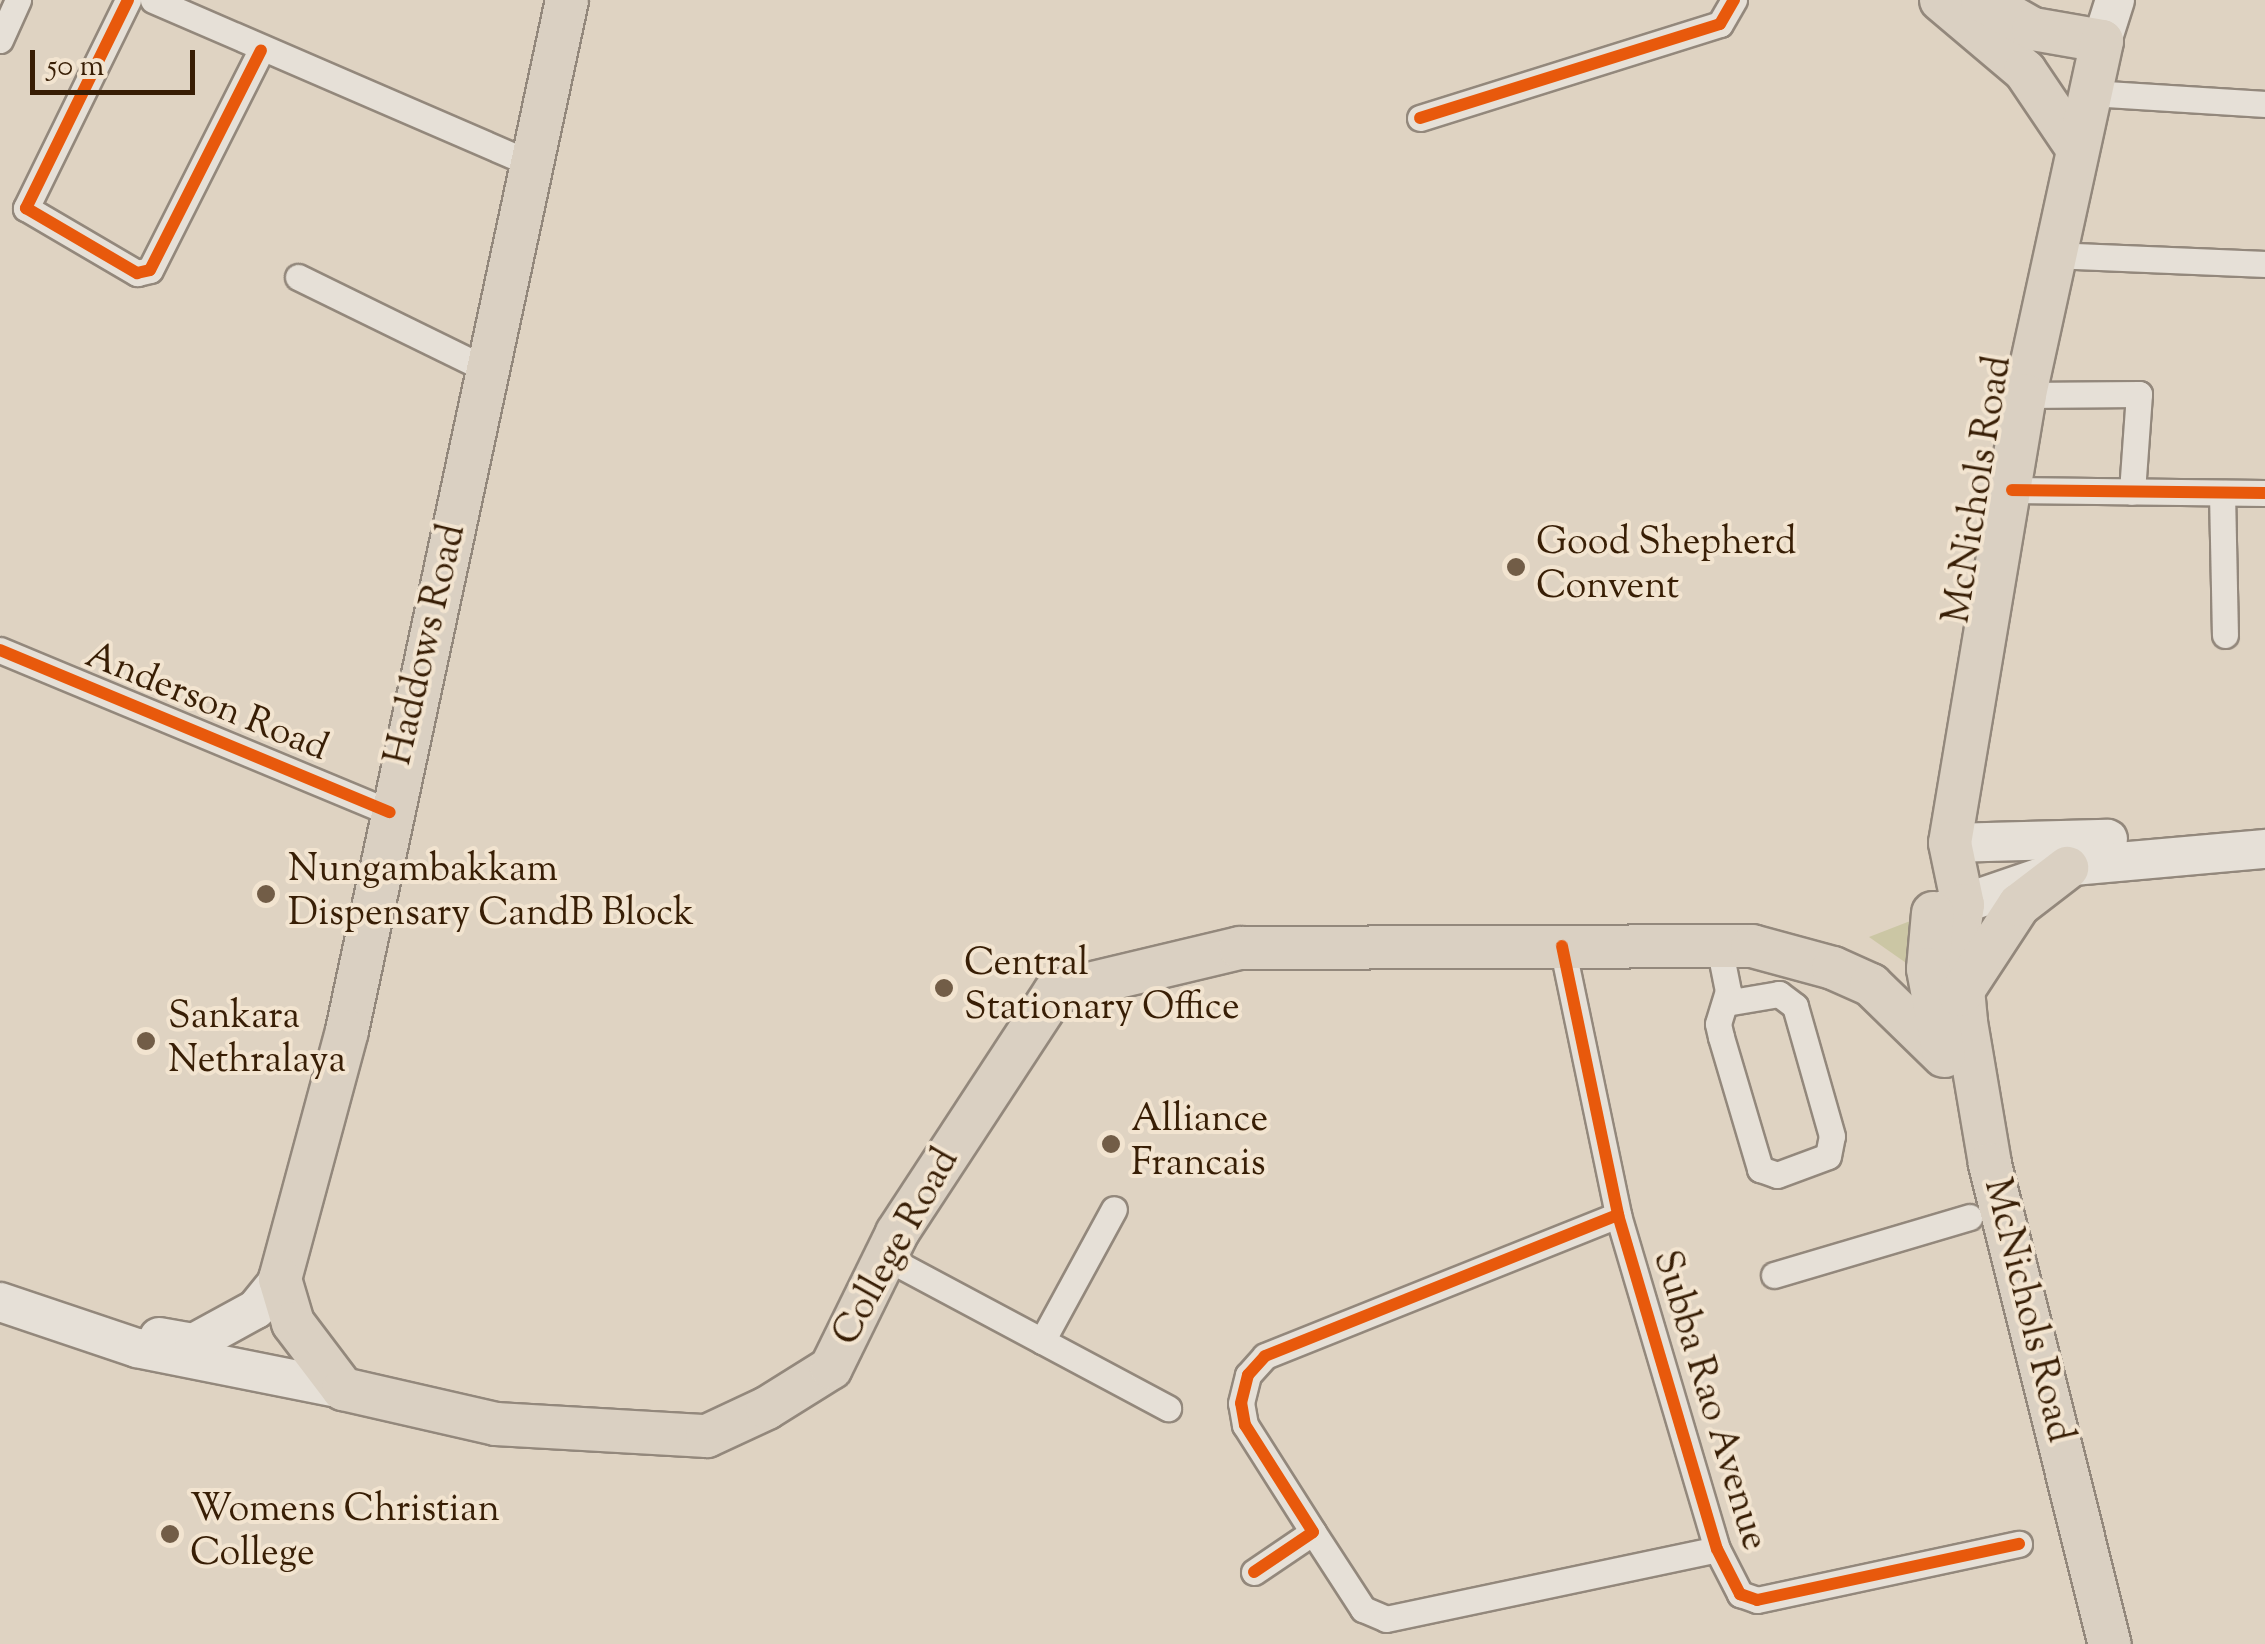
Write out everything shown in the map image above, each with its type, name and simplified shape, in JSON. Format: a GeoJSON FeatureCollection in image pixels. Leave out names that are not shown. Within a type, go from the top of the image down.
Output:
{"type":"FeatureCollection","features":[{"type":"Feature","properties":{"kind":"main road","name":"Haddows Road"},"geometry":{"type":"LineString","coordinates":[[280,1278],[347,1032],[390,812],[536,166],[568,0]]}},
{"type":"Feature","properties":{"kind":"main road"},"geometry":{"type":"LineString","coordinates":[[1941,0],[2024,70],[2077,148]]}},
{"type":"Feature","properties":{"kind":"main road"},"geometry":{"type":"LineString","coordinates":[[1982,0],[2032,29],[2102,41],[2115,0]]}},
{"type":"Feature","properties":{"kind":"main road","name":"McNichols Road"},"geometry":{"type":"LineString","coordinates":[[2102,41],[2024,396],[2012,490],[1950,844],[1948,909],[1928,969],[1932,1001],[2018,1294],[2110,1644]]}},
{"type":"Feature","properties":{"kind":"main road"},"geometry":{"type":"LineString","coordinates":[[1950,844],[2028,845],[2265,826]]}},
{"type":"Feature","properties":{"kind":"main road"},"geometry":{"type":"LineString","coordinates":[[1948,909],[2067,868],[2265,849]]}},
{"type":"Feature","properties":{"kind":"main road"},"geometry":{"type":"LineString","coordinates":[[1932,1001],[2019,905],[2067,868]]}},
{"type":"Feature","properties":{"kind":"main road","name":"College Road"},"geometry":{"type":"LineString","coordinates":[[0,1302],[138,1348],[496,1424],[707,1436],[831,1368],[885,1257],[1055,992],[1240,948],[1735,946],[1833,968],[1932,1001],[1944,1056]]}},
{"type":"Feature","properties":{"kind":"main road","name":"McNichols Road"},"geometry":{"type":"LineString","coordinates":[[1944,1056],[1970,1216],[2081,1644]]}},
{"type":"Feature","properties":{"kind":"main road"},"geometry":{"type":"LineString","coordinates":[[0,1285],[143,1334],[194,1343],[256,1309],[280,1278]]}},
{"type":"Feature","properties":{"kind":"main road"},"geometry":{"type":"LineString","coordinates":[[280,1278],[293,1323],[342,1389]]}},
{"type":"Feature","properties":{"kind":"street"},"geometry":{"type":"LineString","coordinates":[[0,40],[18,0]]}},
{"type":"Feature","properties":{"kind":"street"},"geometry":{"type":"LineString","coordinates":[[128,0],[26,208],[137,272],[150,270],[261,50]]}},
{"type":"Feature","properties":{"kind":"street"},"geometry":{"type":"LineString","coordinates":[[153,0],[536,166]]}},
{"type":"Feature","properties":{"kind":"street"},"geometry":{"type":"LineString","coordinates":[[1420,118],[1720,24],[1734,0]]}},
{"type":"Feature","properties":{"kind":"street"},"geometry":{"type":"LineString","coordinates":[[2091,92],[2265,104]]}},
{"type":"Feature","properties":{"kind":"street"},"geometry":{"type":"LineString","coordinates":[[2052,255],[2265,264]]}},
{"type":"Feature","properties":{"kind":"street"},"geometry":{"type":"LineString","coordinates":[[298,277],[490,370]]}},
{"type":"Feature","properties":{"kind":"street"},"geometry":{"type":"LineString","coordinates":[[2024,396],[2139,394],[2132,492]]}},
{"type":"Feature","properties":{"kind":"street"},"geometry":{"type":"LineString","coordinates":[[2012,490],[2265,493]]}},
{"type":"Feature","properties":{"kind":"street"},"geometry":{"type":"LineString","coordinates":[[2222,493],[2226,635]]}},
{"type":"Feature","properties":{"kind":"street","name":"Anderson Road"},"geometry":{"type":"LineString","coordinates":[[0,650],[390,812]]}},
{"type":"Feature","properties":{"kind":"street","name":"Subba Rao Avenue"},"geometry":{"type":"LineString","coordinates":[[1562,946],[1618,1215],[1717,1549],[1740,1594],[1757,1600],[2019,1544]]}},
{"type":"Feature","properties":{"kind":"street"},"geometry":{"type":"LineString","coordinates":[[1726,1002],[1779,994],[1795,1006],[1832,1136],[1828,1156],[1776,1175],[1760,1169],[1720,1037],[1735,946]]}},
{"type":"Feature","properties":{"kind":"street"},"geometry":{"type":"LineString","coordinates":[[1042,1341],[1114,1209]]}},
{"type":"Feature","properties":{"kind":"street"},"geometry":{"type":"LineString","coordinates":[[1618,1215],[1265,1356],[1248,1376],[1241,1403],[1245,1425],[1363,1610],[1386,1619],[1717,1549]]}},
{"type":"Feature","properties":{"kind":"street"},"geometry":{"type":"LineString","coordinates":[[1774,1275],[1970,1216]]}},
{"type":"Feature","properties":{"kind":"street"},"geometry":{"type":"LineString","coordinates":[[885,1257],[1168,1408]]}},
{"type":"Feature","properties":{"kind":"street"},"geometry":{"type":"LineString","coordinates":[[1254,1572],[1313,1532]]}},
{"type":"Feature","properties":{"kind":"shaded area"},"geometry":{"type":"Polygon","coordinates":[[[1936,911],[1919,972],[1869,937],[1936,911]]]}},
{"type":"Feature","properties":{"kind":"cycle path"},"geometry":{"type":"LineString","coordinates":[[128,0],[26,208],[137,273],[150,270],[261,50]]}},
{"type":"Feature","properties":{"kind":"cycle path"},"geometry":{"type":"LineString","coordinates":[[1420,118],[1720,24],[1734,0]]}},
{"type":"Feature","properties":{"kind":"cycle path"},"geometry":{"type":"LineString","coordinates":[[2012,490],[2265,493]]}},
{"type":"Feature","properties":{"kind":"cycle path"},"geometry":{"type":"LineString","coordinates":[[0,650],[390,812]]}},
{"type":"Feature","properties":{"kind":"cycle path"},"geometry":{"type":"LineString","coordinates":[[1562,946],[1618,1215],[1717,1549],[1740,1594],[1757,1600],[2019,1544]]}},
{"type":"Feature","properties":{"kind":"cycle path"},"geometry":{"type":"LineString","coordinates":[[1254,1572],[1313,1532],[1245,1425],[1241,1403],[1248,1375],[1265,1356],[1618,1215]]}},
{"type":"Feature","properties":{"kind":"place","name":"Good Shepherd Convent"},"geometry":{"type":"Point","coordinates":[1516,567]}},
{"type":"Feature","properties":{"kind":"place","name":"Nungambakkam Dispensary CandB Block"},"geometry":{"type":"Point","coordinates":[266,894]}},
{"type":"Feature","properties":{"kind":"place","name":"Central Stationary Office"},"geometry":{"type":"Point","coordinates":[944,988]}},
{"type":"Feature","properties":{"kind":"place","name":"Sankara Nethralaya"},"geometry":{"type":"Point","coordinates":[146,1041]}},
{"type":"Feature","properties":{"kind":"place","name":"Alliance Francais"},"geometry":{"type":"Point","coordinates":[1111,1144]}},
{"type":"Feature","properties":{"kind":"place","name":"Womens Christian College"},"geometry":{"type":"Point","coordinates":[170,1534]}}]}
